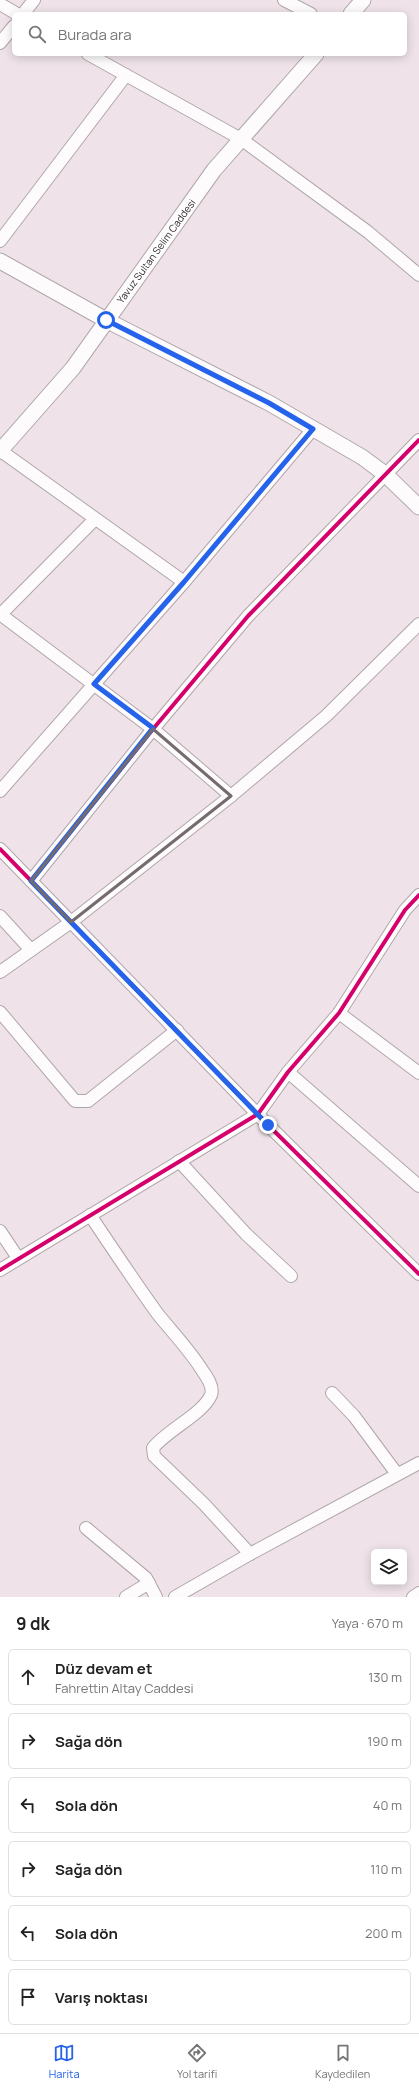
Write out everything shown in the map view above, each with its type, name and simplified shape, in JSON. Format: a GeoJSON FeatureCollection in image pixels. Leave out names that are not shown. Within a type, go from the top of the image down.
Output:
{"type":"FeatureCollection","features":[{"type":"Feature","properties":{"kind":"street"},"geometry":{"type":"LineString","coordinates":[[25,12],[34,0]]}},
{"type":"Feature","properties":{"kind":"street"},"geometry":{"type":"LineString","coordinates":[[284,0],[307,12]]}},
{"type":"Feature","properties":{"kind":"street"},"geometry":{"type":"LineString","coordinates":[[354,12],[363,0]]}},
{"type":"Feature","properties":{"kind":"street"},"geometry":{"type":"LineString","coordinates":[[0,4],[13,12]]}},
{"type":"Feature","properties":{"kind":"street"},"geometry":{"type":"LineString","coordinates":[[0,43],[12,28]]}},
{"type":"Feature","properties":{"kind":"street"},"geometry":{"type":"LineString","coordinates":[[92,56],[241,140],[368,232],[419,275]]}},
{"type":"Feature","properties":{"kind":"street","name":"Yavuz Sultan Selim Caddesi"},"geometry":{"type":"LineString","coordinates":[[0,451],[72,368],[214,170],[314,56]]}},
{"type":"Feature","properties":{"kind":"street"},"geometry":{"type":"LineString","coordinates":[[0,241],[126,75]]}},
{"type":"Feature","properties":{"kind":"street"},"geometry":{"type":"LineString","coordinates":[[0,261],[106,320],[269,403],[362,458],[386,474],[419,507]]}},
{"type":"Feature","properties":{"kind":"street"},"geometry":{"type":"LineString","coordinates":[[0,791],[184,582],[313,429]]}},
{"type":"Feature","properties":{"kind":"street"},"geometry":{"type":"LineString","coordinates":[[31,881],[153,728],[248,616],[419,440]]}},
{"type":"Feature","properties":{"kind":"street"},"geometry":{"type":"LineString","coordinates":[[0,451],[184,582]]}},
{"type":"Feature","properties":{"kind":"street"},"geometry":{"type":"LineString","coordinates":[[95,519],[0,615],[153,728],[231,796]]}},
{"type":"Feature","properties":{"kind":"street"},"geometry":{"type":"LineString","coordinates":[[0,972],[71,922],[231,796],[326,716],[419,624]]}},
{"type":"Feature","properties":{"kind":"street"},"geometry":{"type":"LineString","coordinates":[[0,849],[258,1114],[419,1274]]}},
{"type":"Feature","properties":{"kind":"street"},"geometry":{"type":"LineString","coordinates":[[0,1270],[258,1114],[288,1072],[339,1013],[405,910],[419,895]]}},
{"type":"Feature","properties":{"kind":"street"},"geometry":{"type":"LineString","coordinates":[[0,916],[31,950]]}},
{"type":"Feature","properties":{"kind":"street"},"geometry":{"type":"LineString","coordinates":[[0,1012],[75,1101],[88,1100],[177,1030]]}},
{"type":"Feature","properties":{"kind":"street"},"geometry":{"type":"LineString","coordinates":[[339,1013],[419,1073]]}},
{"type":"Feature","properties":{"kind":"street"},"geometry":{"type":"LineString","coordinates":[[288,1072],[419,1186]]}},
{"type":"Feature","properties":{"kind":"street"},"geometry":{"type":"LineString","coordinates":[[179,1161],[246,1234],[291,1276]]}},
{"type":"Feature","properties":{"kind":"street"},"geometry":{"type":"LineString","coordinates":[[90,1215],[158,1313],[190,1352],[211,1385],[211,1394],[203,1405],[179,1426],[161,1437],[153,1448],[154,1456],[204,1504],[250,1554]]}},
{"type":"Feature","properties":{"kind":"street"},"geometry":{"type":"LineString","coordinates":[[0,1231],[18,1258]]}},
{"type":"Feature","properties":{"kind":"street"},"geometry":{"type":"LineString","coordinates":[[332,1393],[354,1416],[397,1474]]}},
{"type":"Feature","properties":{"kind":"street"},"geometry":{"type":"LineString","coordinates":[[175,1597],[250,1554],[325,1515],[419,1463]]}},
{"type":"Feature","properties":{"kind":"street"},"geometry":{"type":"LineString","coordinates":[[86,1528],[146,1578],[156,1597]]}},
{"type":"Feature","properties":{"kind":"street"},"geometry":{"type":"LineString","coordinates":[[126,1597],[149,1583]]}},
{"type":"Feature","properties":{"kind":"street"},"geometry":{"type":"LineString","coordinates":[[413,1597],[419,1593]]}},
{"type":"Feature","properties":{"kind":"highlighted area"},"geometry":{"type":"Polygon","coordinates":[[[153,729],[231,796],[71,922],[31,881],[153,729]]]}},
{"type":"Feature","properties":{"kind":"cycle path"},"geometry":{"type":"LineString","coordinates":[[31,881],[153,729],[248,616],[419,440]]}},
{"type":"Feature","properties":{"kind":"cycle path"},"geometry":{"type":"LineString","coordinates":[[0,849],[268,1125],[419,1274]]}},
{"type":"Feature","properties":{"kind":"cycle path"},"geometry":{"type":"LineString","coordinates":[[0,1270],[258,1114],[288,1072],[339,1013],[405,910],[419,895]]}},
{"type":"Feature","properties":{"kind":"route"},"geometry":{"type":"LineString","coordinates":[[106,320],[269,403],[313,429],[184,582],[94,684],[153,728],[31,881],[268,1125]]}}]}
